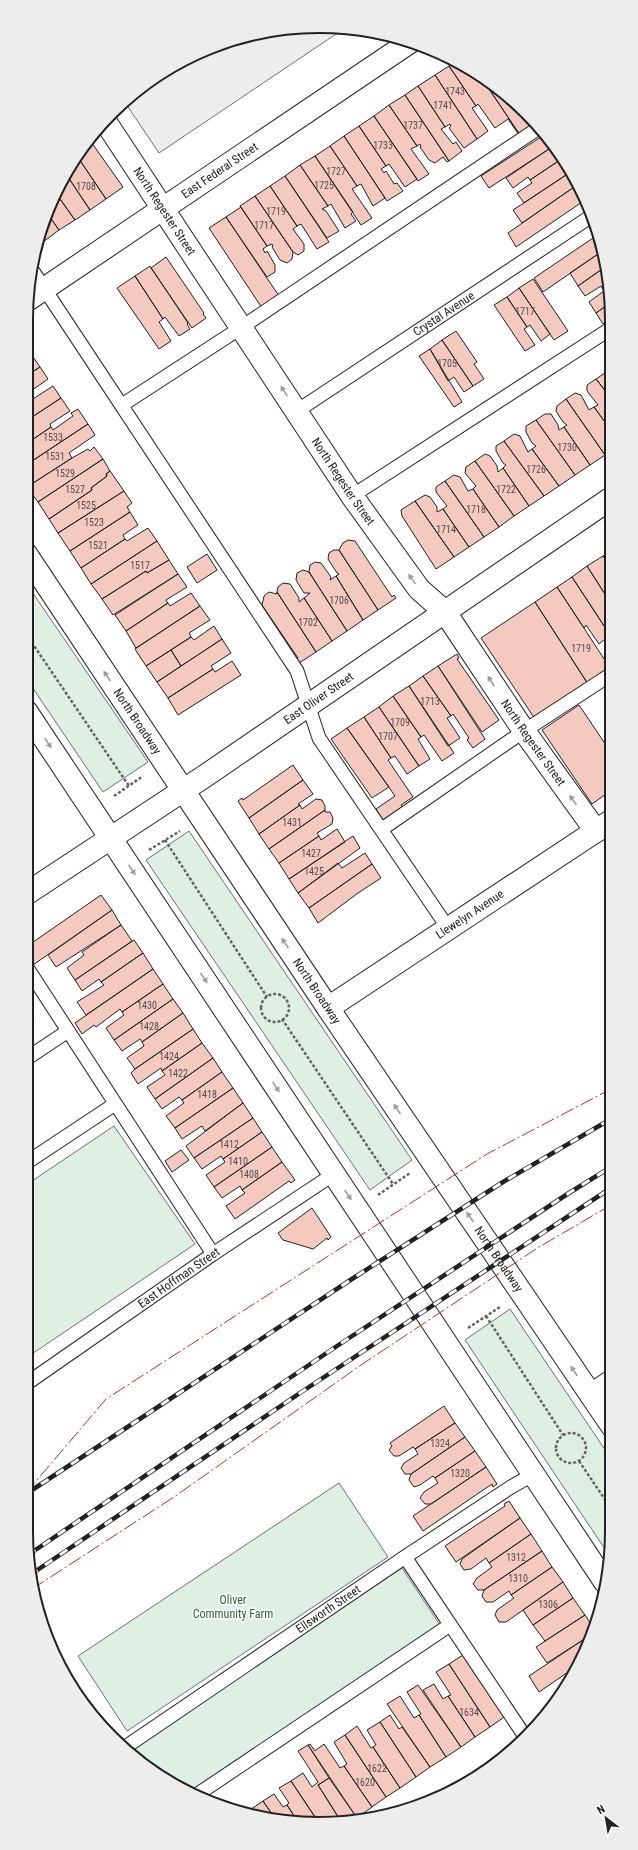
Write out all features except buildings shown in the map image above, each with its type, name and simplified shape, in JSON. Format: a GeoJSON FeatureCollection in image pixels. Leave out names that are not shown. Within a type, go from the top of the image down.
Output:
{"type":"FeatureCollection","features":[{"type":"Feature","properties":{"kind":"street","name":"East Federal Street"},"geometry":{"type":"LineString","coordinates":[[37,294],[404,46]]}},
{"type":"Feature","properties":{"kind":"street","name":"North Regester Street"},"geometry":{"type":"LineString","coordinates":[[108,126],[297,410],[352,496],[419,589],[446,612],[524,731],[603,826]]}},
{"type":"Feature","properties":{"kind":"street","name":"East Oliver Street"},"geometry":{"type":"LineString","coordinates":[[33,889],[183,790],[307,704],[446,612],[605,502]]}},
{"type":"Feature","properties":{"kind":"street","name":"North Broadway"},"geometry":{"type":"LineString","coordinates":[[33,565],[328,1008],[605,1416]]}},
{"type":"Feature","properties":{"kind":"street"},"geometry":{"type":"LineString","coordinates":[[33,721],[602,1577]]}},
{"type":"Feature","properties":{"kind":"street","name":"Llewelyn Avenue"},"geometry":{"type":"LineString","coordinates":[[328,1008],[603,826]]}},
{"type":"Feature","properties":{"kind":"street"},"geometry":{"type":"LineString","coordinates":[[591,1395],[605,1386]]}},
{"type":"Feature","properties":{"kind":"lane"},"geometry":{"type":"LineString","coordinates":[[122,405],[242,328],[535,131]]}},
{"type":"Feature","properties":{"kind":"lane","name":"Crystal Avenue"},"geometry":{"type":"LineString","coordinates":[[297,410],[587,219]]}},
{"type":"Feature","properties":{"kind":"lane"},"geometry":{"type":"LineString","coordinates":[[35,284],[37,294],[122,405],[297,671],[319,738],[448,928]]}},
{"type":"Feature","properties":{"kind":"lane"},"geometry":{"type":"LineString","coordinates":[[352,496],[605,332]]}},
{"type":"Feature","properties":{"kind":"lane"},"geometry":{"type":"LineString","coordinates":[[382,830],[524,731],[605,678]]}},
{"type":"Feature","properties":{"kind":"lane"},"geometry":{"type":"LineString","coordinates":[[33,977],[114,1104],[214,1254]]}},
{"type":"Feature","properties":{"kind":"lane"},"geometry":{"type":"LineString","coordinates":[[33,1054],[68,1031]]}},
{"type":"Feature","properties":{"kind":"lane"},"geometry":{"type":"LineString","coordinates":[[33,1158],[114,1104]]}},
{"type":"Feature","properties":{"kind":"lane","name":"East Hoffman Street"},"geometry":{"type":"LineString","coordinates":[[33,1379],[214,1254],[334,1174]]}},
{"type":"Feature","properties":{"kind":"lane","name":"Ellsworth Street"},"geometry":{"type":"LineString","coordinates":[[129,1745],[405,1557],[511,1487],[534,1474]]}},
{"type":"Feature","properties":{"kind":"lane"},"geometry":{"type":"LineString","coordinates":[[405,1557],[522,1732]]}},
{"type":"Feature","properties":{"kind":"lane"},"geometry":{"type":"LineString","coordinates":[[202,1792],[450,1625]]}},
{"type":"Feature","properties":{"kind":"path"},"geometry":{"type":"LineString","coordinates":[[33,644],[129,786]]}},
{"type":"Feature","properties":{"kind":"path"},"geometry":{"type":"LineString","coordinates":[[111,798],[146,775]]}},
{"type":"Feature","properties":{"kind":"path"},"geometry":{"type":"LineString","coordinates":[[143,853],[182,830]]}},
{"type":"Feature","properties":{"kind":"path"},"geometry":{"type":"LineString","coordinates":[[165,840],[267,997]]}},
{"type":"Feature","properties":{"kind":"path"},"geometry":{"type":"LineString","coordinates":[[271,994],[280,995],[286,1000],[289,1008],[286,1017],[273,1021],[265,1017],[262,1004],[267,997],[271,994]]}},
{"type":"Feature","properties":{"kind":"path"},"geometry":{"type":"LineString","coordinates":[[282,1019],[394,1184]]}},
{"type":"Feature","properties":{"kind":"path"},"geometry":{"type":"LineString","coordinates":[[375,1196],[412,1172]]}},
{"type":"Feature","properties":{"kind":"path"},"geometry":{"type":"LineString","coordinates":[[467,1329],[502,1306]]}},
{"type":"Feature","properties":{"kind":"path"},"geometry":{"type":"LineString","coordinates":[[486,1316],[563,1435]]}},
{"type":"Feature","properties":{"kind":"path"},"geometry":{"type":"LineString","coordinates":[[573,1433],[578,1435],[585,1442],[586,1452],[579,1461],[566,1462],[558,1457],[556,1447],[563,1435],[573,1433]]}},
{"type":"Feature","properties":{"kind":"path"},"geometry":{"type":"LineString","coordinates":[[579,1461],[605,1500]]}},
{"type":"Feature","properties":{"kind":"green space"},"geometry":{"type":"Polygon","coordinates":[[[33,593],[148,762],[103,792],[33,688],[33,593]]]}},
{"type":"Feature","properties":{"kind":"green space"},"geometry":{"type":"Polygon","coordinates":[[[189,831],[412,1160],[370,1190],[146,860],[189,831]]]}},
{"type":"Feature","properties":{"kind":"green space"},"geometry":{"type":"Polygon","coordinates":[[[114,1126],[195,1244],[33,1353],[33,1180],[114,1126]]]}},
{"type":"Feature","properties":{"kind":"green space"},"geometry":{"type":"Polygon","coordinates":[[[510,1309],[605,1450],[604,1548],[465,1340],[510,1309]]]}},
{"type":"Feature","properties":{"kind":"green space","name":"Oliver Community Farm"},"geometry":{"type":"Polygon","coordinates":[[[339,1483],[388,1557],[127,1731],[78,1656],[339,1483]]]}},
{"type":"Feature","properties":{"kind":"green space","name":"Oliver Community Farm"},"geometry":{"type":"Polygon","coordinates":[[[402,1568],[440,1625],[196,1789],[160,1769],[133,1749],[402,1568]]]}},
{"type":"Feature","properties":{"kind":"shaded area"},"geometry":{"type":"Polygon","coordinates":[[[319,33],[336,34],[159,153],[128,106],[160,81],[193,62],[227,48],[263,38],[282,35],[319,33]]]}},
{"type":"Feature","properties":{"kind":"railway"},"geometry":{"type":"LineString","coordinates":[[33,1489],[355,1277],[503,1182],[605,1122]]}},
{"type":"Feature","properties":{"kind":"railway"},"geometry":{"type":"LineString","coordinates":[[34,1551],[337,1346],[605,1171]]}},
{"type":"Feature","properties":{"kind":"railway"},"geometry":{"type":"LineString","coordinates":[[36,1571],[303,1391],[605,1192]]}},
{"type":"Feature","properties":{"kind":"power"},"geometry":{"type":"LineString","coordinates":[[33,1485],[106,1399],[487,1154],[605,1092]]}},
{"type":"Feature","properties":{"kind":"power"},"geometry":{"type":"LineString","coordinates":[[38,1585],[174,1497],[361,1365],[539,1247],[605,1208]]}}]}
